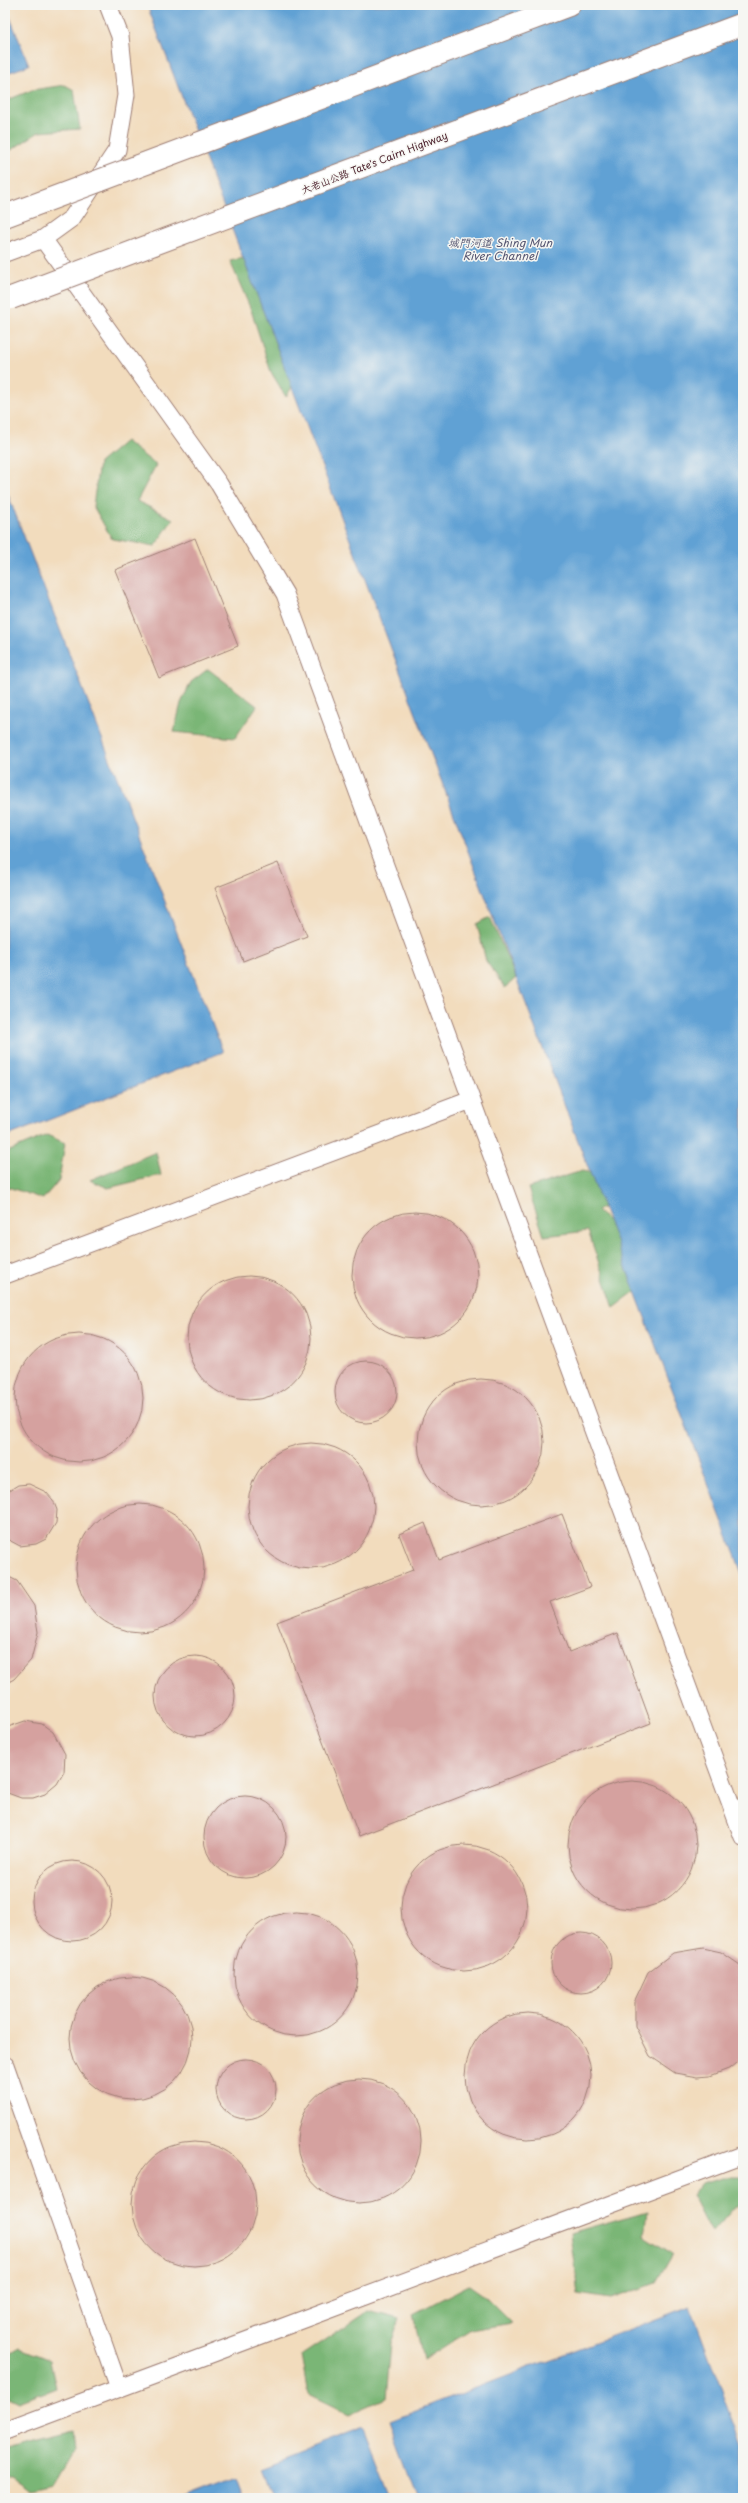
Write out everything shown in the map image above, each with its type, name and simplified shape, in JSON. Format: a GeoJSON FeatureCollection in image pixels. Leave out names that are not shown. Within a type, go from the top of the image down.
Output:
{"type":"FeatureCollection","features":[{"type":"Feature","properties":{"kind":"highway"},"geometry":{"type":"LineString","coordinates":[[5,216],[569,5]]}},
{"type":"Feature","properties":{"kind":"highway","name":"大老山公路 Tate's Cairn Highway"},"geometry":{"type":"LineString","coordinates":[[5,300],[743,24]]}},
{"type":"Feature","properties":{"kind":"lane"},"geometry":{"type":"LineString","coordinates":[[5,253],[43,238],[72,218],[117,150],[126,95],[120,36],[108,5]]}},
{"type":"Feature","properties":{"kind":"lane"},"geometry":{"type":"LineString","coordinates":[[43,238],[219,484],[285,594],[743,1837]]}},
{"type":"Feature","properties":{"kind":"lane"},"geometry":{"type":"LineString","coordinates":[[5,1275],[471,1100]]}},
{"type":"Feature","properties":{"kind":"lane"},"geometry":{"type":"LineString","coordinates":[[5,2064],[119,2388]]}},
{"type":"Feature","properties":{"kind":"lane"},"geometry":{"type":"LineString","coordinates":[[5,2431],[743,2156]]}},
{"type":"Feature","properties":{"kind":"green space"},"geometry":{"type":"Polygon","coordinates":[[[65,85],[74,90],[80,129],[39,132],[5,154],[5,101],[32,90],[65,85]]]}},
{"type":"Feature","properties":{"kind":"green space"},"geometry":{"type":"Polygon","coordinates":[[[270,252],[292,387],[286,397],[271,372],[251,310],[230,261],[270,252]]]}},
{"type":"Feature","properties":{"kind":"green space"},"geometry":{"type":"Polygon","coordinates":[[[125,441],[156,465],[137,501],[173,519],[155,546],[112,539],[93,506],[99,463],[125,441]]]}},
{"type":"Feature","properties":{"kind":"green space"},"geometry":{"type":"Polygon","coordinates":[[[208,669],[257,706],[235,738],[174,732],[181,703],[191,682],[208,669]]]}},
{"type":"Feature","properties":{"kind":"green space"},"geometry":{"type":"Polygon","coordinates":[[[490,917],[516,978],[505,988],[486,961],[477,924],[490,917]]]}},
{"type":"Feature","properties":{"kind":"green space"},"geometry":{"type":"Polygon","coordinates":[[[47,1135],[65,1143],[59,1180],[43,1199],[5,1186],[5,1153],[47,1135]]]}},
{"type":"Feature","properties":{"kind":"green space"},"geometry":{"type":"Polygon","coordinates":[[[156,1152],[161,1175],[108,1188],[90,1180],[156,1152]]]}},
{"type":"Feature","properties":{"kind":"green space"},"geometry":{"type":"Polygon","coordinates":[[[582,1171],[615,1177],[621,1196],[597,1211],[643,1252],[649,1282],[614,1308],[588,1231],[544,1236],[528,1188],[582,1171]]]}},
{"type":"Feature","properties":{"kind":"green space"},"geometry":{"type":"Polygon","coordinates":[[[723,2177],[743,2177],[743,2203],[732,2209],[711,2233],[692,2196],[702,2183],[723,2177]]]}},
{"type":"Feature","properties":{"kind":"green space"},"geometry":{"type":"Polygon","coordinates":[[[647,2211],[644,2236],[673,2254],[656,2283],[611,2299],[578,2294],[570,2233],[647,2211]]]}},
{"type":"Feature","properties":{"kind":"green space"},"geometry":{"type":"Polygon","coordinates":[[[469,2285],[486,2297],[512,2323],[470,2330],[423,2360],[413,2314],[469,2285]]]}},
{"type":"Feature","properties":{"kind":"green space"},"geometry":{"type":"Polygon","coordinates":[[[368,2311],[399,2319],[391,2344],[386,2398],[350,2414],[309,2394],[302,2355],[368,2311]]]}},
{"type":"Feature","properties":{"kind":"green space"},"geometry":{"type":"Polygon","coordinates":[[[20,2348],[50,2360],[56,2388],[19,2402],[5,2395],[5,2357],[20,2348]]]}},
{"type":"Feature","properties":{"kind":"green space"},"geometry":{"type":"Polygon","coordinates":[[[73,2430],[75,2447],[52,2486],[31,2491],[12,2478],[5,2478],[5,2447],[73,2430]]]}},
{"type":"Feature","properties":{"kind":"water"},"geometry":{"type":"Polygon","coordinates":[[[5,5],[29,65],[5,74],[5,5]]]}},
{"type":"Feature","properties":{"kind":"water","name":"城門河道 Shing Mun River Channel"},"geometry":{"type":"Polygon","coordinates":[[[147,5],[743,5],[743,1576],[147,5]]]}},
{"type":"Feature","properties":{"kind":"water"},"geometry":{"type":"Polygon","coordinates":[[[5,487],[223,1052],[5,1137],[5,487]]]}},
{"type":"Feature","properties":{"kind":"water"},"geometry":{"type":"Polygon","coordinates":[[[690,2306],[743,2447],[743,2498],[419,2498],[390,2421],[690,2306]]]}},
{"type":"Feature","properties":{"kind":"water"},"geometry":{"type":"Polygon","coordinates":[[[363,2427],[391,2498],[272,2498],[260,2467],[363,2427]]]}},
{"type":"Feature","properties":{"kind":"water"},"geometry":{"type":"Polygon","coordinates":[[[236,2477],[244,2498],[182,2498],[236,2477]]]}},
{"type":"Feature","properties":{"kind":"building"},"geometry":{"type":"Polygon","coordinates":[[[195,538],[238,646],[159,678],[115,570],[195,538]]]}},
{"type":"Feature","properties":{"kind":"building"},"geometry":{"type":"Polygon","coordinates":[[[278,863],[307,936],[243,961],[215,888],[278,863]]]}},
{"type":"Feature","properties":{"kind":"building"},"geometry":{"type":"Polygon","coordinates":[[[415,1212],[439,1217],[450,1223],[463,1235],[473,1251],[478,1275],[473,1299],[467,1310],[455,1323],[439,1333],[415,1338],[391,1333],[380,1327],[367,1315],[357,1299],[352,1275],[357,1251],[363,1240],[375,1227],[391,1217],[415,1212]]]}},
{"type":"Feature","properties":{"kind":"building"},"geometry":{"type":"Polygon","coordinates":[[[249,1276],[261,1277],[273,1281],[283,1286],[293,1294],[301,1304],[306,1314],[310,1326],[310,1350],[306,1362],[301,1372],[293,1382],[283,1390],[273,1395],[261,1399],[249,1400],[237,1399],[225,1395],[215,1390],[205,1382],[197,1372],[192,1362],[188,1350],[187,1338],[188,1326],[192,1314],[197,1304],[205,1294],[215,1286],[225,1281],[237,1277],[249,1276]]]}},
{"type":"Feature","properties":{"kind":"building"},"geometry":{"type":"Polygon","coordinates":[[[85,1334],[98,1336],[109,1341],[120,1348],[129,1357],[141,1379],[143,1398],[141,1417],[136,1428],[129,1439],[120,1448],[98,1460],[73,1462],[60,1460],[49,1455],[38,1448],[29,1439],[17,1417],[15,1392],[17,1379],[22,1368],[29,1357],[38,1348],[60,1336],[85,1334]]]}},
{"type":"Feature","properties":{"kind":"building"},"geometry":{"type":"Polygon","coordinates":[[[366,1361],[378,1363],[388,1370],[395,1380],[397,1392],[395,1404],[388,1414],[378,1421],[366,1423],[354,1421],[344,1414],[337,1404],[335,1392],[337,1380],[344,1370],[354,1363],[366,1361]]]}},
{"type":"Feature","properties":{"kind":"building"},"geometry":{"type":"Polygon","coordinates":[[[487,1379],[511,1387],[521,1393],[530,1402],[539,1418],[543,1430],[543,1454],[539,1466],[530,1482],[521,1491],[505,1500],[493,1504],[475,1505],[451,1497],[441,1491],[432,1482],[423,1466],[419,1454],[418,1436],[426,1412],[432,1402],[441,1393],[457,1384],[469,1380],[487,1379]]]}},
{"type":"Feature","properties":{"kind":"building"},"geometry":{"type":"Polygon","coordinates":[[[317,1443],[341,1450],[356,1461],[367,1476],[373,1494],[373,1518],[367,1536],[356,1551],[341,1562],[323,1568],[305,1569],[281,1562],[266,1551],[255,1536],[249,1518],[248,1500],[255,1476],[266,1461],[281,1450],[299,1444],[317,1443]]]}},
{"type":"Feature","properties":{"kind":"building"},"geometry":{"type":"Polygon","coordinates":[[[29,1484],[46,1492],[53,1500],[57,1510],[56,1523],[46,1539],[36,1544],[20,1546],[5,1538],[5,1493],[18,1485],[29,1484]]]}},
{"type":"Feature","properties":{"kind":"building"},"geometry":{"type":"Polygon","coordinates":[[[134,1504],[146,1504],[165,1508],[186,1522],[200,1543],[204,1568],[200,1593],[186,1614],[165,1628],[146,1632],[134,1632],[115,1628],[94,1614],[80,1593],[76,1574],[76,1562],[80,1543],[94,1522],[115,1508],[134,1504]]]}},
{"type":"Feature","properties":{"kind":"building"},"geometry":{"type":"Polygon","coordinates":[[[562,1514],[590,1587],[550,1602],[569,1652],[618,1633],[651,1723],[359,1836],[277,1622],[413,1570],[399,1534],[425,1523],[439,1560],[562,1514]]]}},
{"type":"Feature","properties":{"kind":"building"},"geometry":{"type":"Polygon","coordinates":[[[5,1575],[17,1581],[34,1606],[38,1632],[31,1660],[14,1679],[5,1684],[5,1575]]]}},
{"type":"Feature","properties":{"kind":"building"},"geometry":{"type":"Polygon","coordinates":[[[187,1656],[203,1656],[224,1667],[235,1688],[235,1704],[224,1725],[203,1736],[187,1736],[173,1730],[166,1725],[161,1718],[155,1704],[155,1688],[161,1674],[166,1667],[173,1662],[187,1656]]]}},
{"type":"Feature","properties":{"kind":"building"},"geometry":{"type":"Polygon","coordinates":[[[25,1721],[42,1724],[53,1732],[65,1754],[64,1772],[57,1784],[45,1794],[33,1798],[21,1798],[5,1792],[5,1728],[25,1721]]]}},
{"type":"Feature","properties":{"kind":"building"},"geometry":{"type":"Polygon","coordinates":[[[638,1781],[662,1788],[673,1795],[682,1804],[691,1820],[695,1832],[695,1858],[689,1875],[682,1886],[673,1895],[662,1902],[645,1908],[626,1909],[602,1902],[591,1895],[582,1886],[575,1875],[569,1858],[568,1839],[575,1815],[582,1804],[591,1795],[602,1788],[619,1782],[638,1781]]]}},
{"type":"Feature","properties":{"kind":"building"},"geometry":{"type":"Polygon","coordinates":[[[245,1796],[253,1797],[268,1803],[274,1808],[279,1814],[285,1829],[285,1845],[279,1860],[274,1866],[268,1871],[253,1877],[245,1878],[237,1877],[222,1871],[216,1866],[211,1860],[205,1845],[204,1837],[205,1829],[211,1814],[216,1808],[222,1803],[237,1797],[245,1796]]]}},
{"type":"Feature","properties":{"kind":"building"},"geometry":{"type":"Polygon","coordinates":[[[458,1845],[470,1845],[488,1849],[509,1863],[523,1884],[527,1908],[523,1932],[509,1953],[488,1967],[470,1971],[458,1971],[440,1967],[419,1953],[405,1932],[401,1914],[401,1902],[405,1884],[419,1863],[440,1849],[458,1845]]]}},
{"type":"Feature","properties":{"kind":"building"},"geometry":{"type":"Polygon","coordinates":[[[64,1861],[80,1861],[101,1872],[112,1893],[112,1909],[101,1930],[80,1941],[64,1941],[50,1935],[43,1930],[38,1923],[32,1909],[32,1893],[38,1879],[43,1872],[50,1867],[64,1861]]]}},
{"type":"Feature","properties":{"kind":"building"},"geometry":{"type":"Polygon","coordinates":[[[302,1912],[320,1916],[331,1922],[344,1934],[354,1950],[358,1974],[354,1998],[348,2009],[336,2022],[314,2034],[290,2036],[272,2032],[261,2026],[248,2014],[236,1992],[234,1968],[238,1950],[244,1939],[256,1926],[278,1914],[302,1912]]]}},
{"type":"Feature","properties":{"kind":"building"},"geometry":{"type":"Polygon","coordinates":[[[581,1933],[598,1938],[606,1946],[611,1963],[606,1980],[598,1988],[581,1993],[564,1988],[556,1980],[551,1963],[556,1946],[564,1938],[581,1933]]]}},
{"type":"Feature","properties":{"kind":"building"},"geometry":{"type":"Polygon","coordinates":[[[703,1948],[721,1952],[743,1967],[743,2058],[731,2068],[710,2076],[697,2077],[675,2073],[650,2056],[635,2026],[635,2000],[648,1972],[673,1953],[703,1948]]]}},
{"type":"Feature","properties":{"kind":"building"},"geometry":{"type":"Polygon","coordinates":[[[131,1977],[143,1978],[154,1982],[165,1987],[174,1995],[182,2004],[187,2015],[191,2026],[191,2050],[187,2061],[182,2072],[174,2081],[165,2089],[154,2094],[143,2098],[131,2099],[119,2098],[108,2094],[97,2089],[88,2081],[80,2072],[75,2061],[71,2050],[70,2038],[71,2026],[75,2015],[80,2004],[88,1995],[97,1987],[108,1982],[119,1978],[131,1977]]]}},
{"type":"Feature","properties":{"kind":"building"},"geometry":{"type":"Polygon","coordinates":[[[534,2013],[558,2020],[573,2031],[584,2046],[590,2064],[590,2088],[584,2106],[573,2121],[558,2132],[540,2138],[522,2139],[498,2132],[483,2121],[472,2106],[466,2088],[465,2070],[472,2046],[483,2031],[498,2020],[516,2014],[534,2013]]]}},
{"type":"Feature","properties":{"kind":"building"},"geometry":{"type":"Polygon","coordinates":[[[246,2059],[262,2064],[267,2068],[271,2073],[276,2089],[271,2105],[267,2110],[262,2114],[246,2119],[230,2114],[225,2110],[221,2105],[216,2089],[221,2073],[225,2068],[230,2064],[246,2059]]]}},
{"type":"Feature","properties":{"kind":"building"},"geometry":{"type":"Polygon","coordinates":[[[359,2079],[371,2080],[383,2084],[393,2089],[403,2097],[411,2107],[416,2117],[420,2129],[420,2153],[416,2165],[411,2175],[403,2185],[393,2193],[383,2198],[371,2202],[359,2203],[347,2202],[335,2198],[325,2193],[315,2185],[307,2175],[302,2165],[298,2153],[297,2141],[298,2129],[302,2117],[307,2107],[315,2097],[325,2089],[335,2084],[347,2080],[359,2079]]]}},
{"type":"Feature","properties":{"kind":"building"},"geometry":{"type":"Polygon","coordinates":[[[194,2142],[218,2146],[229,2152],[238,2160],[246,2169],[252,2180],[256,2204],[252,2228],[246,2239],[238,2248],[229,2256],[218,2262],[194,2266],[170,2262],[159,2256],[150,2248],[142,2239],[136,2228],[132,2204],[136,2180],[142,2169],[150,2160],[159,2152],[170,2146],[194,2142]]]}}]}
